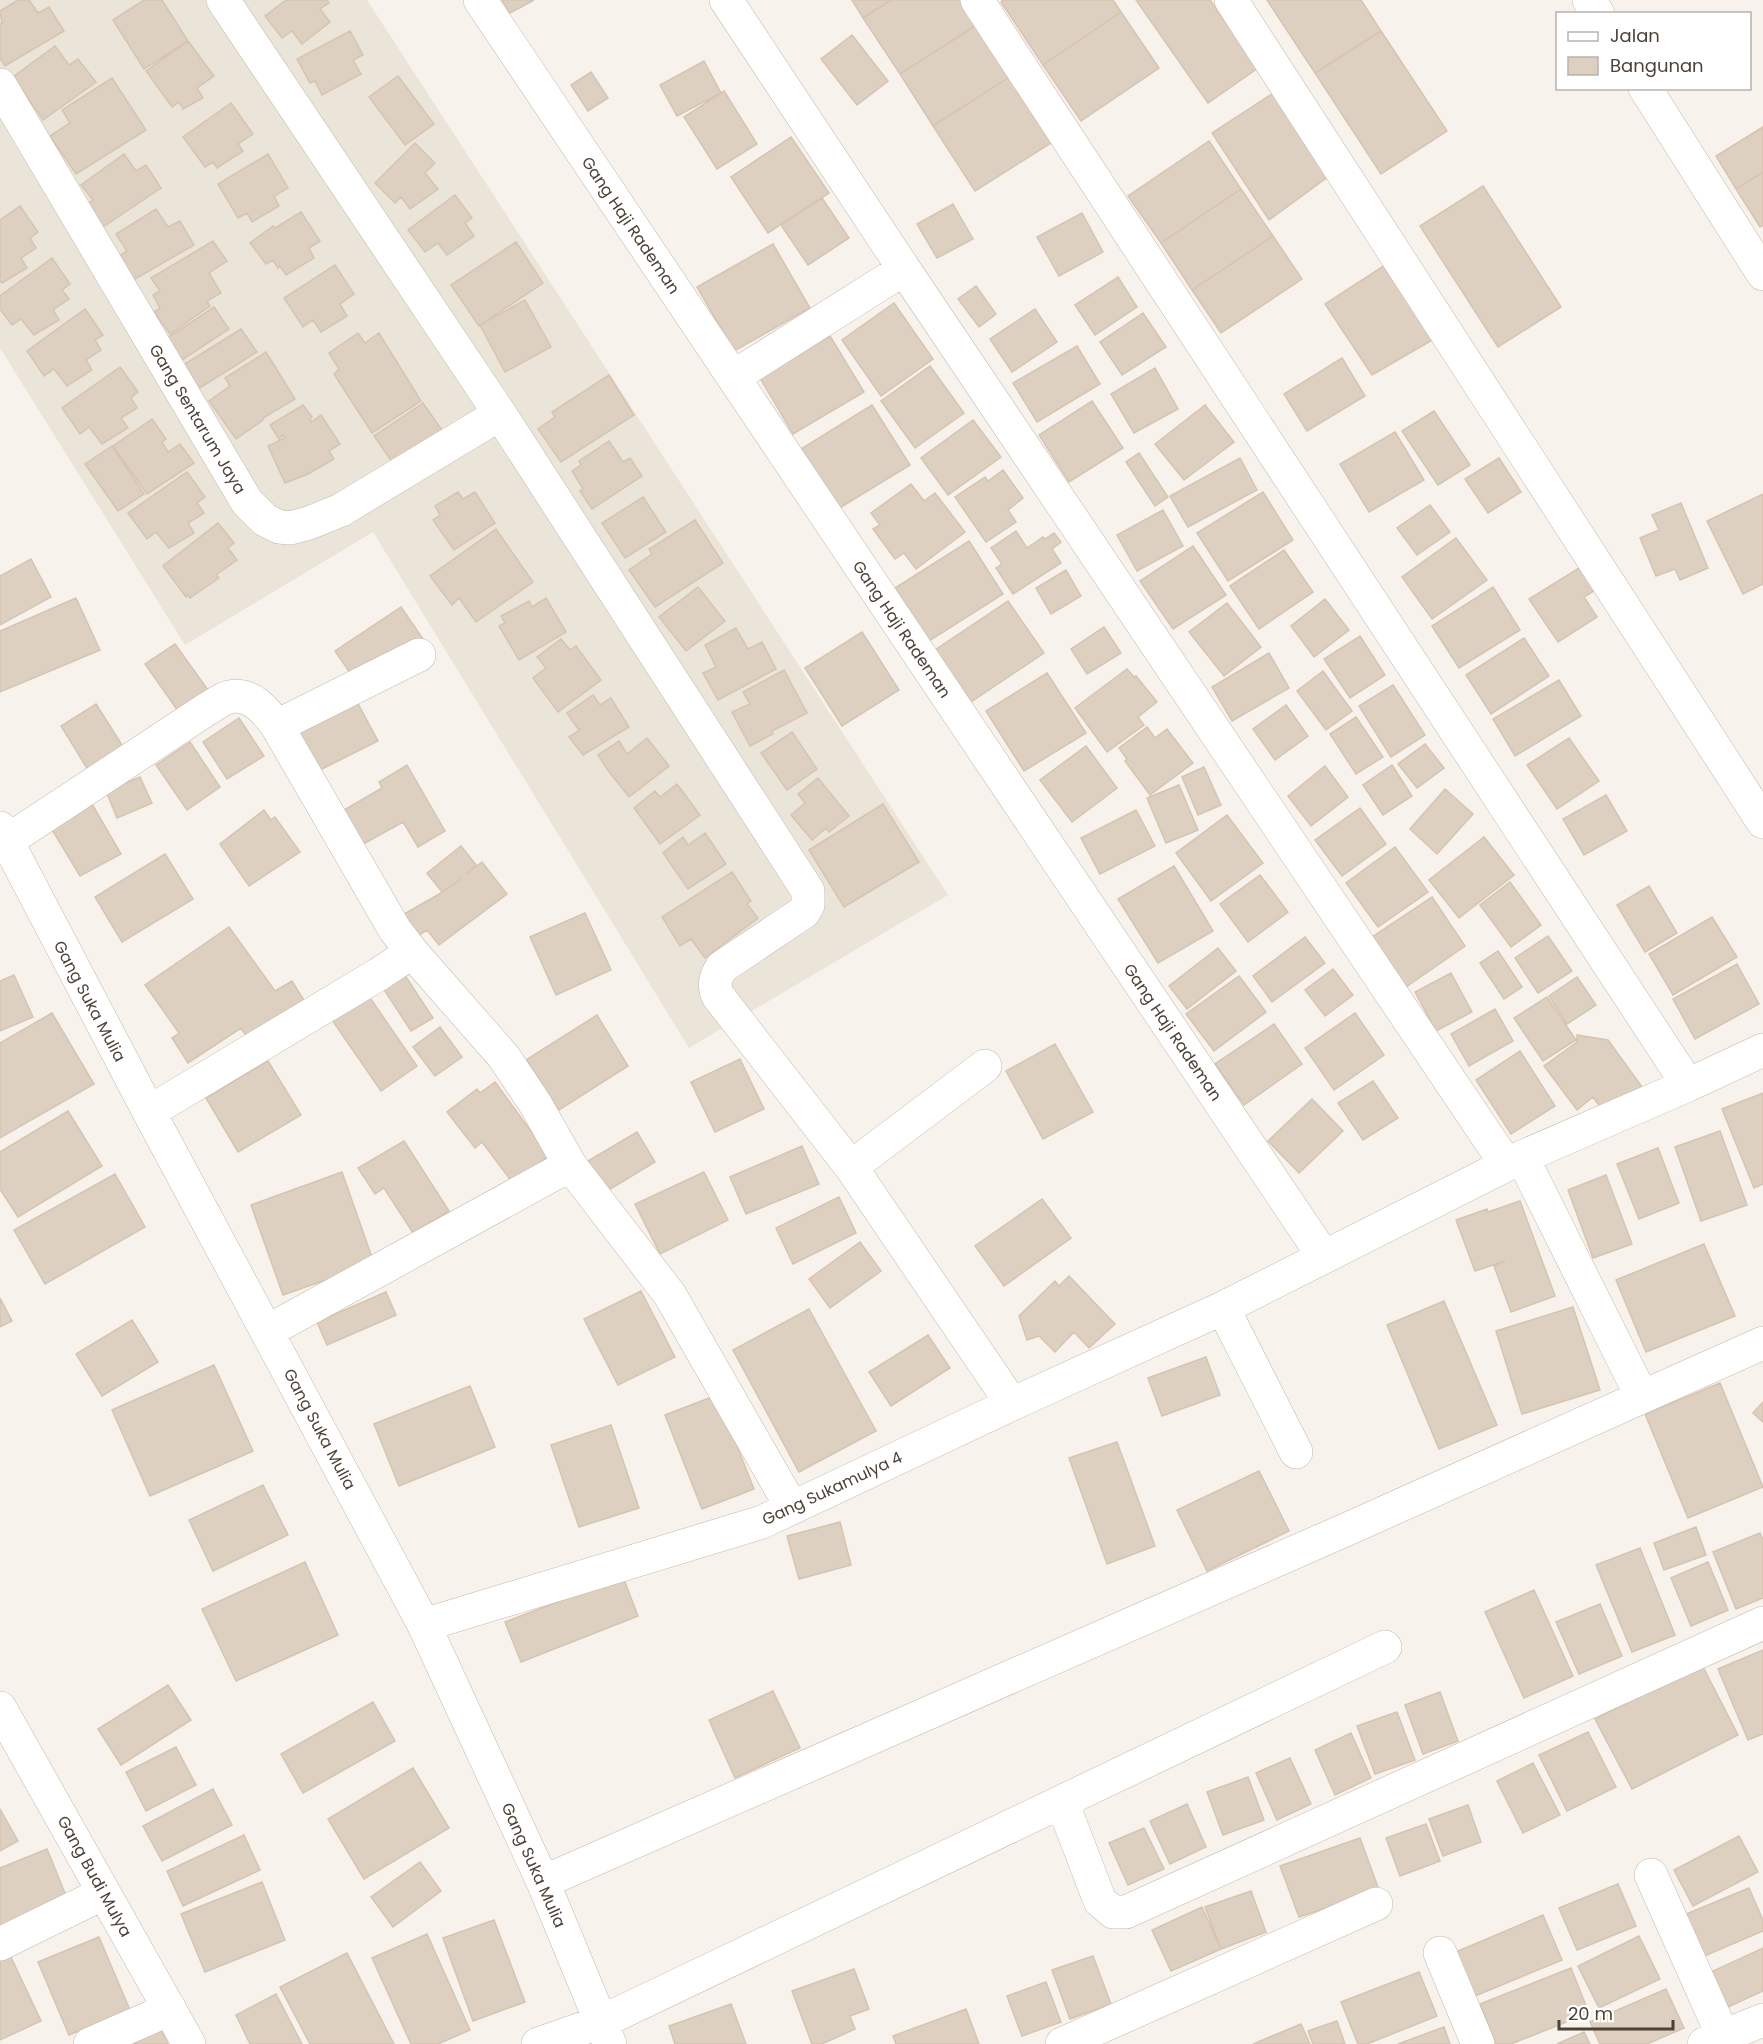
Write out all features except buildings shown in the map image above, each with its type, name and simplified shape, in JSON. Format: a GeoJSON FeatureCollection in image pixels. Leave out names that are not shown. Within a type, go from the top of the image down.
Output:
{"type":"FeatureCollection","features":[{"type":"Feature","properties":{"kind":"street"},"geometry":{"type":"LineString","coordinates":[[223,0],[500,414],[808,891],[808,905],[804,912],[722,967],[716,977],[715,990],[850,1167],[1012,1404]]}},
{"type":"Feature","properties":{"kind":"street","name":"Gang Haji Rademan"},"geometry":{"type":"LineString","coordinates":[[480,0],[1324,1257]]}},
{"type":"Feature","properties":{"kind":"street"},"geometry":{"type":"LineString","coordinates":[[726,0],[904,269],[1514,1160],[1642,1396]]}},
{"type":"Feature","properties":{"kind":"street"},"geometry":{"type":"LineString","coordinates":[[977,0],[1688,1085]]}},
{"type":"Feature","properties":{"kind":"street"},"geometry":{"type":"LineString","coordinates":[[1231,0],[1763,822]]}},
{"type":"Feature","properties":{"kind":"street","name":"Gang Sentarum Jaya"},"geometry":{"type":"LineString","coordinates":[[0,85],[247,502],[265,520],[279,527],[290,528],[341,510],[500,414]]}},
{"type":"Feature","properties":{"kind":"street"},"geometry":{"type":"LineString","coordinates":[[1647,90],[1763,274]]}},
{"type":"Feature","properties":{"kind":"street"},"geometry":{"type":"LineString","coordinates":[[733,377],[904,269]]}},
{"type":"Feature","properties":{"kind":"street"},"geometry":{"type":"LineString","coordinates":[[277,726],[419,655]]}},
{"type":"Feature","properties":{"kind":"street"},"geometry":{"type":"LineString","coordinates":[[3,835],[228,698],[240,697],[265,708],[395,930],[504,1057],[536,1105],[570,1165],[670,1295],[792,1508]]}},
{"type":"Feature","properties":{"kind":"street","name":"Gang Suka Mulia"},"geometry":{"type":"LineString","coordinates":[[3,835],[424,1625],[543,1882],[606,2033]]}},
{"type":"Feature","properties":{"kind":"street"},"geometry":{"type":"LineString","coordinates":[[149,1112],[412,952]]}},
{"type":"Feature","properties":{"kind":"street","name":"Gang Sukamulya 4"},"geometry":{"type":"LineString","coordinates":[[424,1625],[762,1522],[1223,1308],[1514,1160],[1763,1050]]}},
{"type":"Feature","properties":{"kind":"street"},"geometry":{"type":"LineString","coordinates":[[850,1167],[985,1066]]}},
{"type":"Feature","properties":{"kind":"street"},"geometry":{"type":"LineString","coordinates":[[268,1331],[570,1165]]}},
{"type":"Feature","properties":{"kind":"street"},"geometry":{"type":"LineString","coordinates":[[1223,1308],[1296,1452]]}},
{"type":"Feature","properties":{"kind":"street"},"geometry":{"type":"LineString","coordinates":[[543,1882],[1763,1343]]}},
{"type":"Feature","properties":{"kind":"street"},"geometry":{"type":"LineString","coordinates":[[1062,1802],[1100,1901],[1113,1912],[1126,1912],[1763,1623]]}},
{"type":"Feature","properties":{"kind":"street"},"geometry":{"type":"LineString","coordinates":[[538,2044],[606,2033],[1062,1802],[1385,1647]]}},
{"type":"Feature","properties":{"kind":"street","name":"Gang Budi Mulya"},"geometry":{"type":"LineString","coordinates":[[0,1708],[189,2044]]}},
{"type":"Feature","properties":{"kind":"street"},"geometry":{"type":"LineString","coordinates":[[1651,1875],[1713,2040],[1763,2020]]}},
{"type":"Feature","properties":{"kind":"street"},"geometry":{"type":"LineString","coordinates":[[0,1944],[104,1893]]}},
{"type":"Feature","properties":{"kind":"street"},"geometry":{"type":"LineString","coordinates":[[1062,2044],[1376,1905]]}},
{"type":"Feature","properties":{"kind":"street"},"geometry":{"type":"LineString","coordinates":[[1440,1953],[1478,2044]]}},
{"type":"Feature","properties":{"kind":"street"},"geometry":{"type":"LineString","coordinates":[[90,2044],[170,2009]]}},
{"type":"Feature","properties":{"kind":"shaded area"},"geometry":{"type":"Polygon","coordinates":[[[0,0],[367,0],[948,895],[689,1048],[373,532],[185,645],[0,348],[0,0]]]}}]}
